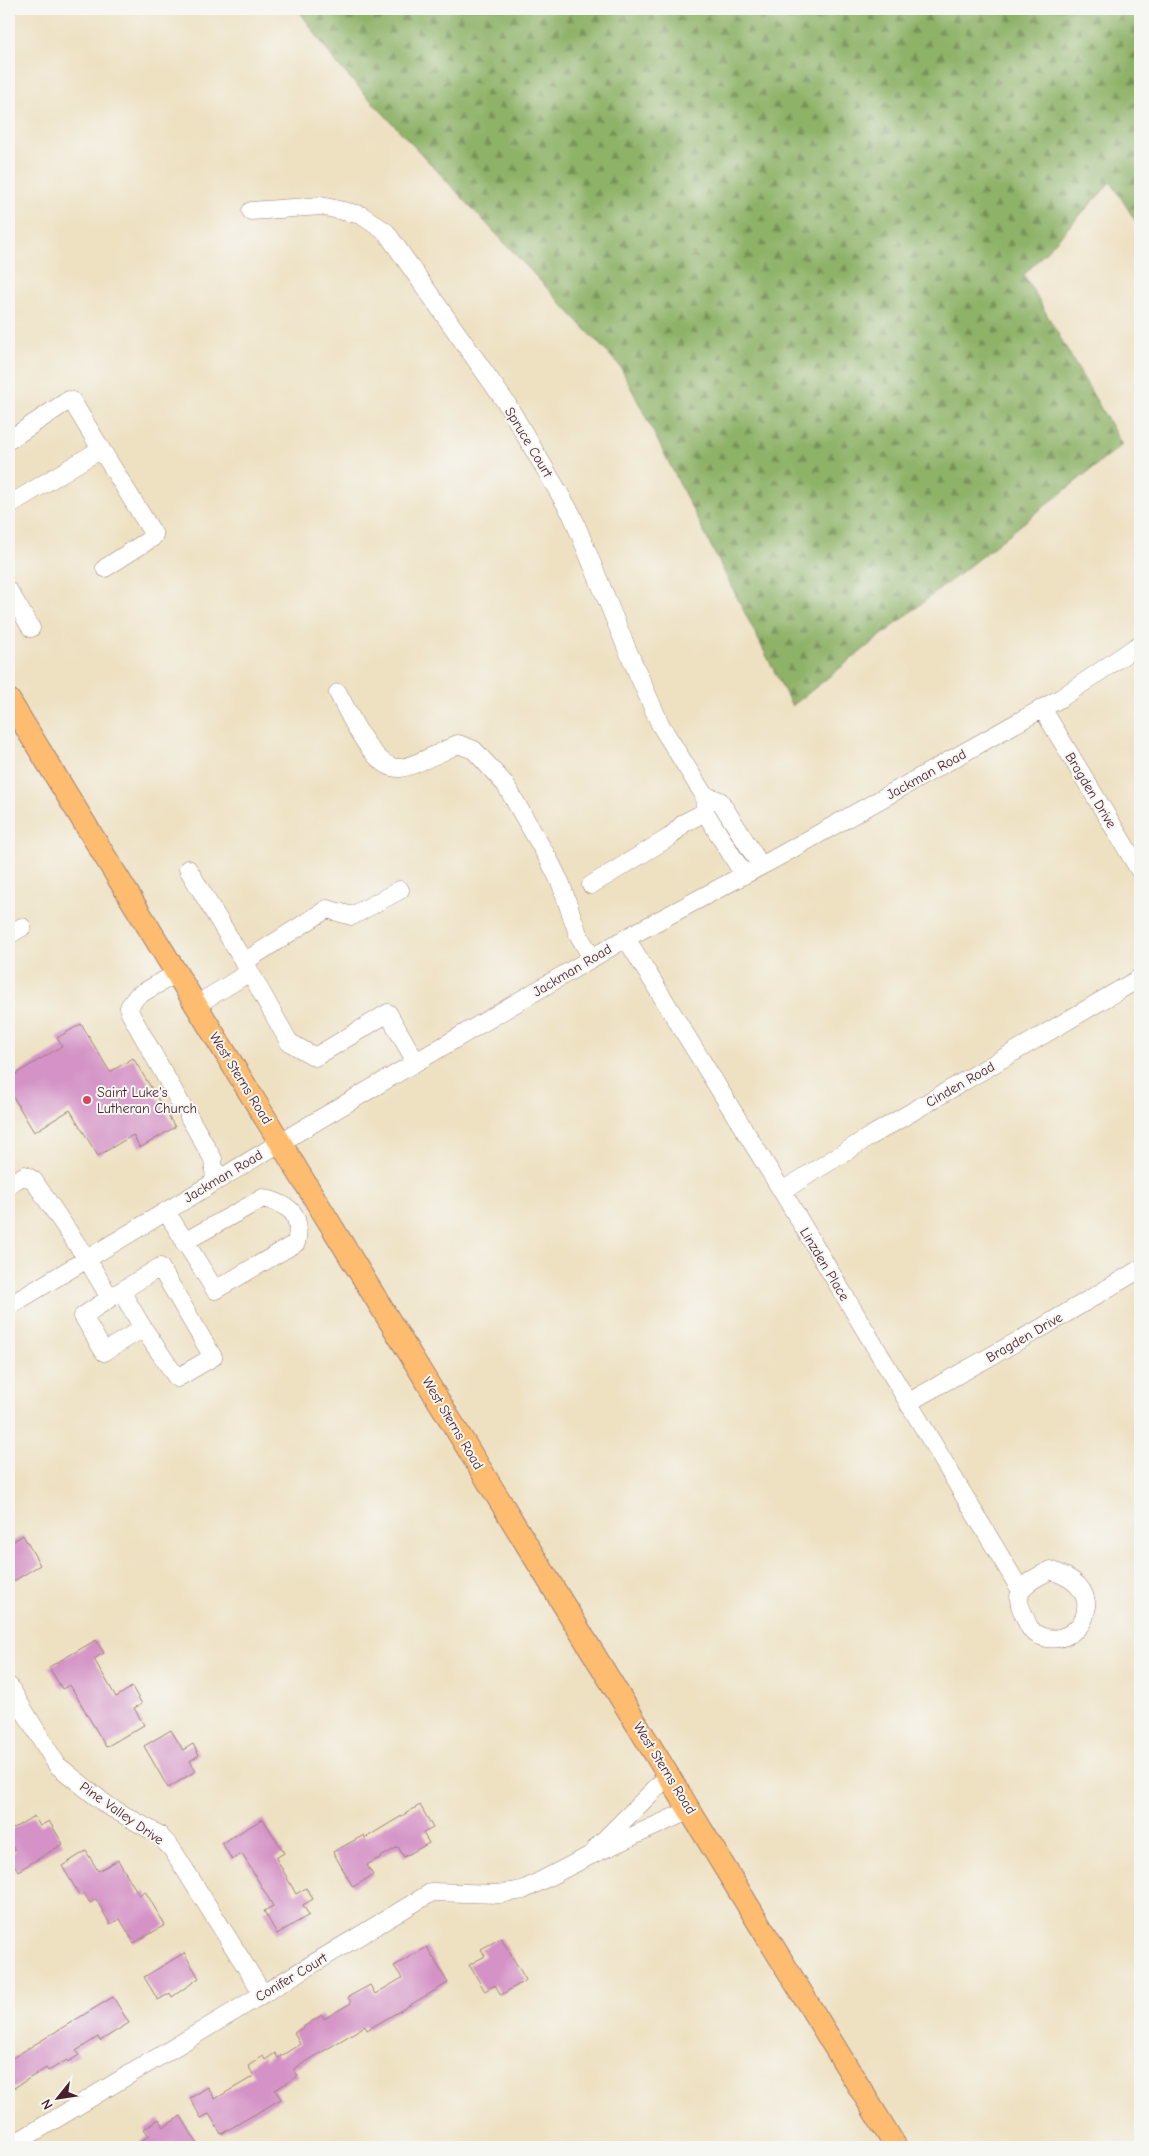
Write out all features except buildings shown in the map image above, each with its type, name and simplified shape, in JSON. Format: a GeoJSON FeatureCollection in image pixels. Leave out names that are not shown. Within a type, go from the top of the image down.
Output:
{"type":"FeatureCollection","features":[{"type":"Feature","properties":{"kind":"main road","name":"West Sterns Road"},"geometry":{"type":"LineString","coordinates":[[9,700],[896,2147]]}},
{"type":"Feature","properties":{"kind":"street","name":"Spruce Court"},"geometry":{"type":"LineString","coordinates":[[251,211],[321,206],[361,215],[386,232],[507,404],[572,515],[661,726],[744,875]]}},
{"type":"Feature","properties":{"kind":"street"},"geometry":{"type":"LineString","coordinates":[[9,440],[69,400],[72,401],[154,535],[105,568]]}},
{"type":"Feature","properties":{"kind":"street"},"geometry":{"type":"LineString","coordinates":[[9,505],[101,449]]}},
{"type":"Feature","properties":{"kind":"street"},"geometry":{"type":"LineString","coordinates":[[9,591],[31,628]]}},
{"type":"Feature","properties":{"kind":"street","name":"Jackman Road"},"geometry":{"type":"LineString","coordinates":[[9,1306],[281,1142],[626,938],[761,866],[1042,708],[1140,644]]}},
{"type":"Feature","properties":{"kind":"street"},"geometry":{"type":"LineString","coordinates":[[338,693],[368,746],[384,764],[400,768],[458,744],[474,750],[506,784],[561,884],[578,934],[592,958]]}},
{"type":"Feature","properties":{"kind":"street","name":"Bragden Drive"},"geometry":{"type":"LineString","coordinates":[[1042,708],[1140,871]]}},
{"type":"Feature","properties":{"kind":"street","name":"Spruce Court"},"geometry":{"type":"LineString","coordinates":[[705,804],[720,801],[761,866]]}},
{"type":"Feature","properties":{"kind":"street"},"geometry":{"type":"LineString","coordinates":[[591,885],[670,837],[705,804]]}},
{"type":"Feature","properties":{"kind":"street"},"geometry":{"type":"LineString","coordinates":[[188,868],[289,1042],[315,1057],[388,1012],[416,1062]]}},
{"type":"Feature","properties":{"kind":"street"},"geometry":{"type":"LineString","coordinates":[[196,1005],[327,909],[352,916],[400,890]]}},
{"type":"Feature","properties":{"kind":"street","name":"Linzden Place"},"geometry":{"type":"LineString","coordinates":[[626,938],[782,1190],[1021,1591]]}},
{"type":"Feature","properties":{"kind":"street"},"geometry":{"type":"LineString","coordinates":[[177,973],[137,996],[129,1007],[130,1014],[213,1159],[216,1181]]}},
{"type":"Feature","properties":{"kind":"street","name":"Cinden Road"},"geometry":{"type":"LineString","coordinates":[[782,1190],[1140,978]]}},
{"type":"Feature","properties":{"kind":"street"},"geometry":{"type":"LineString","coordinates":[[9,1184],[21,1176],[29,1176],[87,1259],[115,1295],[143,1328],[177,1378],[213,1357],[160,1267],[115,1295],[83,1316],[104,1352],[143,1328]]}},
{"type":"Feature","properties":{"kind":"street"},"geometry":{"type":"LineString","coordinates":[[166,1211],[184,1242],[215,1290],[296,1243],[300,1228],[294,1214],[282,1203],[262,1198],[184,1242]]}},
{"type":"Feature","properties":{"kind":"street","name":"Bragden Drive"},"geometry":{"type":"LineString","coordinates":[[909,1405],[916,1398],[1043,1327],[1140,1269]]}},
{"type":"Feature","properties":{"kind":"street","name":"Pine Valley Drive"},"geometry":{"type":"LineString","coordinates":[[9,1686],[57,1765],[108,1806],[158,1834],[172,1849],[263,1994]]}},
{"type":"Feature","properties":{"kind":"street","name":"Conifer Court"},"geometry":{"type":"LineString","coordinates":[[589,1856],[669,1775]]}},
{"type":"Feature","properties":{"kind":"street","name":"Conifer Court"},"geometry":{"type":"LineString","coordinates":[[9,2147],[432,1892],[499,1894],[523,1890],[589,1856],[690,1810]]}},
{"type":"Feature","properties":{"kind":"green space"},"geometry":{"type":"Polygon","coordinates":[[[298,9],[1140,9],[1140,228],[1111,182],[1024,275],[1122,445],[792,706],[620,366],[336,63],[298,9]]]}},
{"type":"Feature","properties":{"kind":"place","name":"Saint Luke's Lutheran Church"},"geometry":{"type":"Point","coordinates":[87,1100]}}]}
